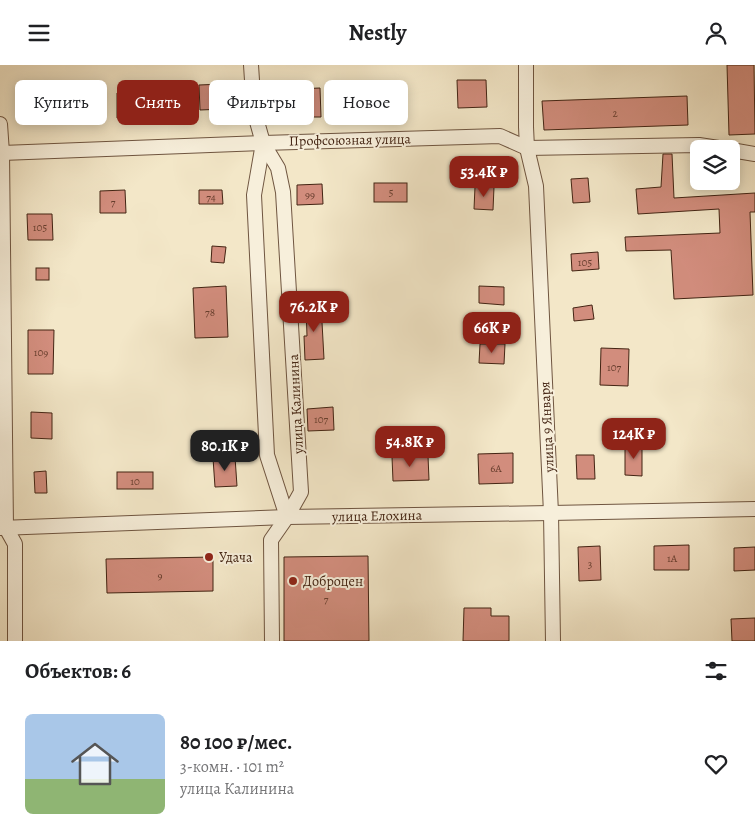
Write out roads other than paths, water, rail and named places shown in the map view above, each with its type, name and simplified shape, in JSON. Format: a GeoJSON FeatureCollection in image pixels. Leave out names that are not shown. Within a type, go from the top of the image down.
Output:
{"type":"FeatureCollection","features":[{"type":"Feature","properties":{"kind":"street","name":"улица Калинина"},"geometry":{"type":"LineString","coordinates":[[251,65],[254,111],[263,143],[278,167],[283,192],[301,492],[271,540],[272,641]]}},
{"type":"Feature","properties":{"kind":"street","name":"улица 9 Января"},"geometry":{"type":"LineString","coordinates":[[526,65],[527,148],[536,186],[551,513],[553,641]]}},
{"type":"Feature","properties":{"kind":"street"},"geometry":{"type":"LineString","coordinates":[[0,124],[2,153],[3,528],[15,544],[15,641]]}},
{"type":"Feature","properties":{"kind":"street","name":"Профсоюзная улица"},"geometry":{"type":"LineString","coordinates":[[2,153],[263,143],[500,137],[527,148],[690,145]]}},
{"type":"Feature","properties":{"kind":"street","name":"улица Калинина"},"geometry":{"type":"LineString","coordinates":[[263,143],[254,195],[267,455],[287,517]]}},
{"type":"Feature","properties":{"kind":"street"},"geometry":{"type":"LineString","coordinates":[[740,152],[755,154]]}},
{"type":"Feature","properties":{"kind":"street","name":"улица Елохина"},"geometry":{"type":"LineString","coordinates":[[3,528],[287,517],[755,509]]}},
{"type":"Feature","properties":{"kind":"place","name":"Удача"},"geometry":{"type":"Point","coordinates":[209,557]}},
{"type":"Feature","properties":{"kind":"place","name":"Доброцен"},"geometry":{"type":"Point","coordinates":[293,581]}}]}
